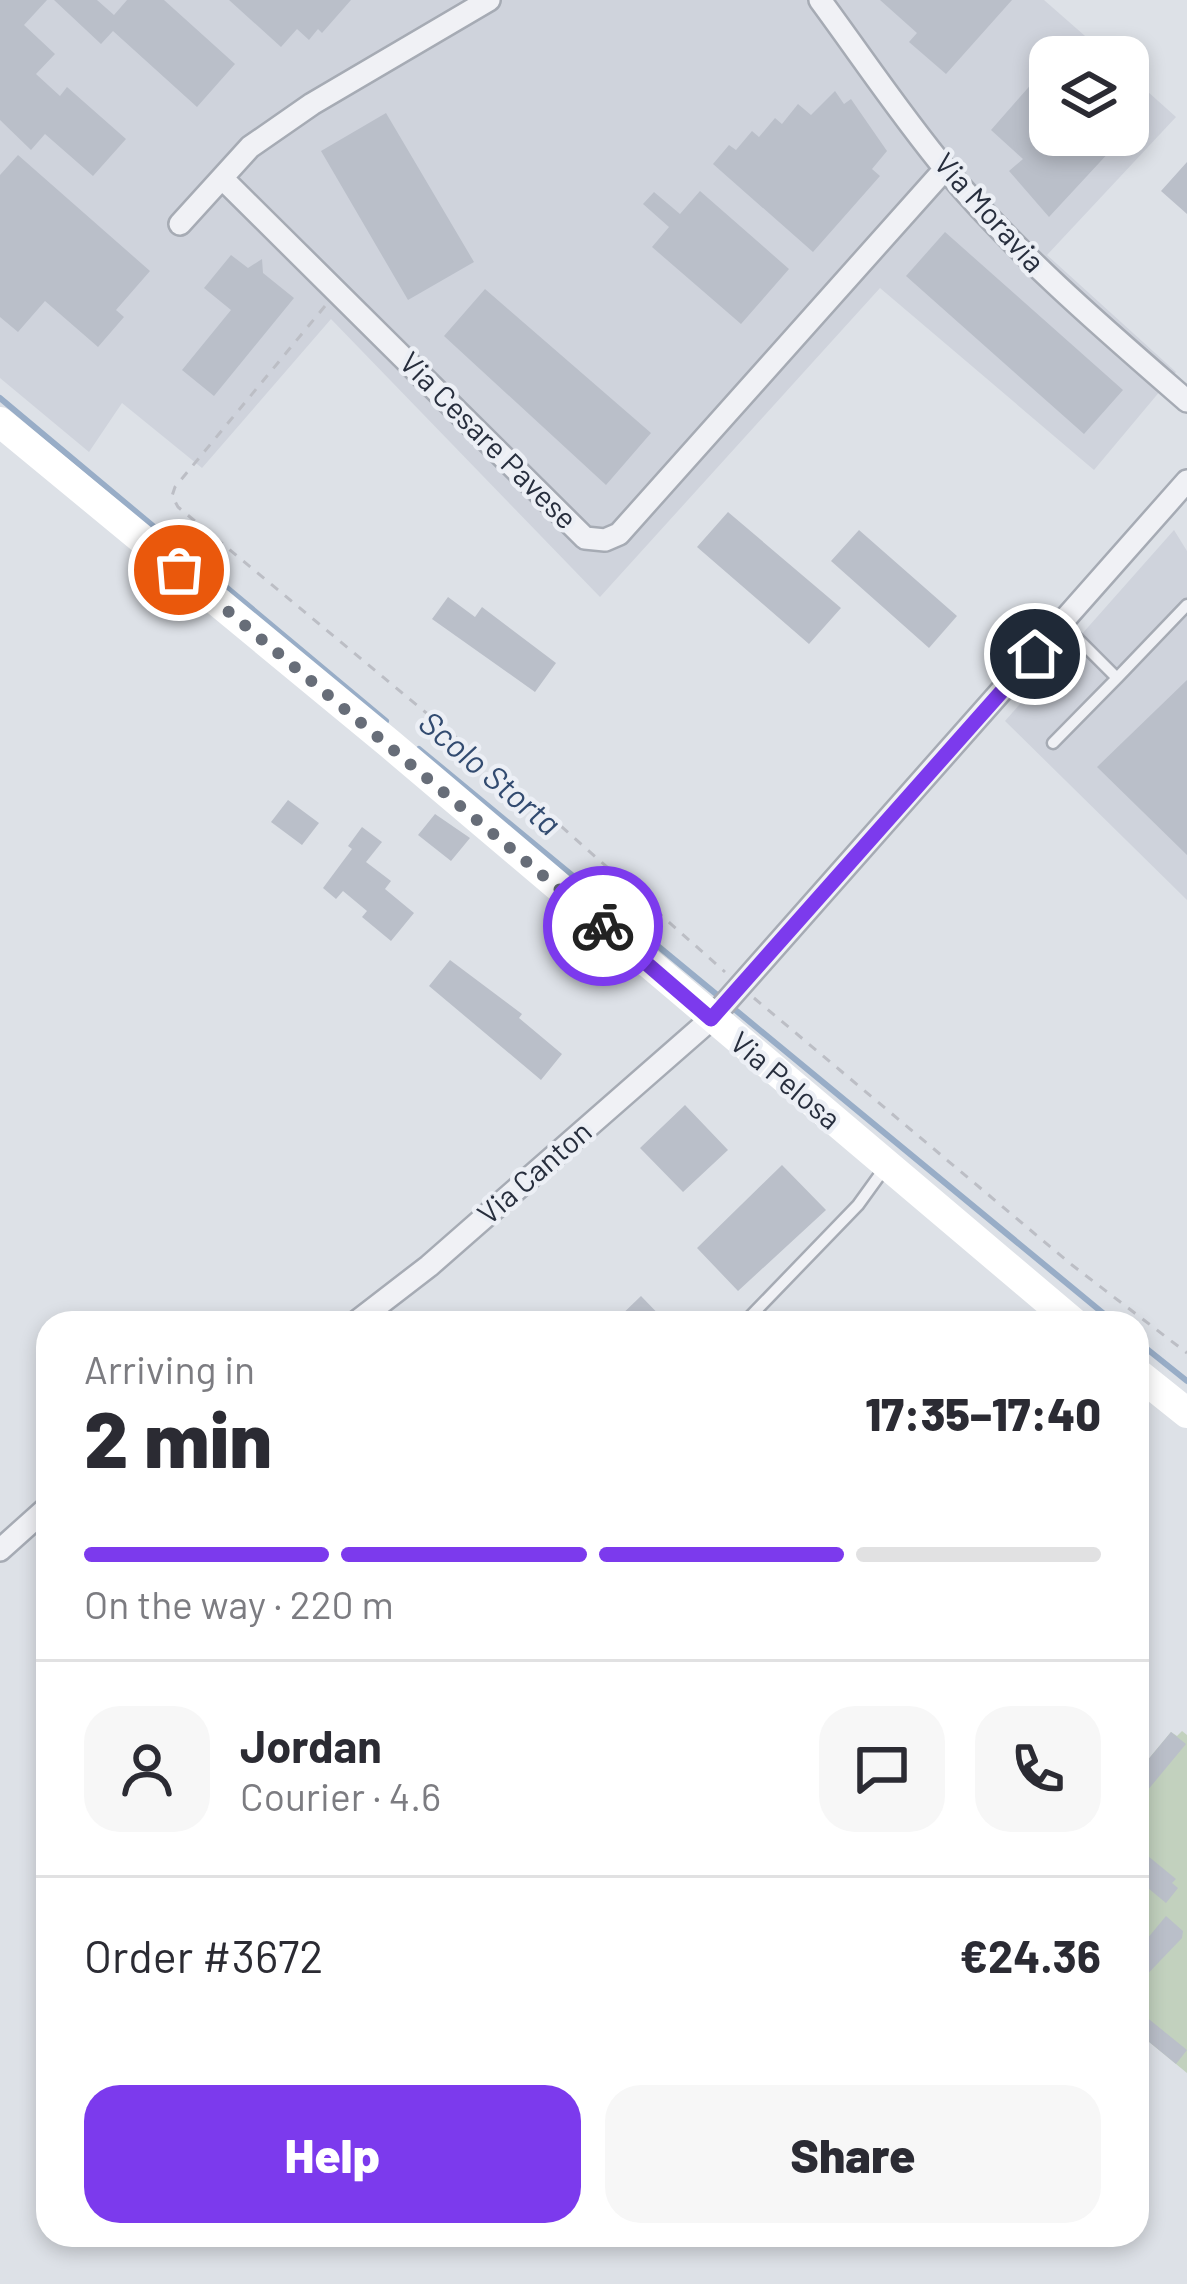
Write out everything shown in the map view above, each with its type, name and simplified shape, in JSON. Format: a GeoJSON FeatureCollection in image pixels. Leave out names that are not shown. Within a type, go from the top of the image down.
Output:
{"type":"FeatureCollection","features":[{"type":"Feature","properties":{"kind":"main road","name":"Via Pelosa"},"geometry":{"type":"LineString","coordinates":[[0,422],[390,744],[725,1003],[886,1166],[1060,1311]]}},
{"type":"Feature","properties":{"kind":"main road"},"geometry":{"type":"LineString","coordinates":[[1149,1383],[1187,1413]]}},
{"type":"Feature","properties":{"kind":"street"},"geometry":{"type":"LineString","coordinates":[[180,224],[250,147],[312,104],[489,0]]}},
{"type":"Feature","properties":{"kind":"street","name":"Via Moravia"},"geometry":{"type":"LineString","coordinates":[[820,0],[945,169],[1036,268],[1187,401]]}},
{"type":"Feature","properties":{"kind":"street","name":"Via Cesare Pavese"},"geometry":{"type":"LineString","coordinates":[[222,178],[586,538],[605,540],[619,534],[945,169]]}},
{"type":"Feature","properties":{"kind":"street","name":"Via Canton"},"geometry":{"type":"LineString","coordinates":[[371,1311],[429,1266],[725,1003],[1187,482]]}},
{"type":"Feature","properties":{"kind":"street"},"geometry":{"type":"LineString","coordinates":[[0,1550],[36,1518]]}},
{"type":"Feature","properties":{"kind":"lane"},"geometry":{"type":"LineString","coordinates":[[1053,743],[1187,605]]}},
{"type":"Feature","properties":{"kind":"lane"},"geometry":{"type":"LineString","coordinates":[[1062,623],[1117,678]]}},
{"type":"Feature","properties":{"kind":"lane"},"geometry":{"type":"LineString","coordinates":[[756,1311],[858,1205],[886,1166]]}},
{"type":"Feature","properties":{"kind":"path"},"geometry":{"type":"LineString","coordinates":[[337,290],[175,487],[172,496],[178,507],[518,788],[725,1003],[1133,1311]]}},
{"type":"Feature","properties":{"kind":"path"},"geometry":{"type":"LineString","coordinates":[[1149,1323],[1187,1352]]}},
{"type":"Feature","properties":{"kind":"shaded area"},"geometry":{"type":"Polygon","coordinates":[[[0,0],[1044,0],[1085,36],[1029,36],[1029,156],[1140,156],[1047,255],[1176,372],[1094,470],[880,288],[600,597],[331,319],[202,468],[122,403],[89,452],[0,378],[0,0]]]}},
{"type":"Feature","properties":{"kind":"shaded area"},"geometry":{"type":"Polygon","coordinates":[[[1149,93],[1176,117],[1149,146],[1149,93]]]}},
{"type":"Feature","properties":{"kind":"shaded area"},"geometry":{"type":"Polygon","coordinates":[[[1174,530],[1187,551],[1187,900],[1005,721],[1174,530]]]}},
{"type":"Feature","properties":{"kind":"green space"},"geometry":{"type":"Polygon","coordinates":[[[1182,1731],[1187,1735],[1187,2073],[1149,2042],[1149,1759],[1171,1732],[1177,1736],[1182,1731]]]}},
{"type":"Feature","properties":{"kind":"building"},"geometry":{"type":"Polygon","coordinates":[[[0,0],[47,0],[24,25],[55,54],[36,74],[60,96],[67,87],[126,139],[93,176],[45,134],[31,150],[0,120],[0,0]]]}},
{"type":"Feature","properties":{"kind":"building"},"geometry":{"type":"Polygon","coordinates":[[[54,0],[97,0],[114,15],[127,0],[164,0],[235,64],[197,107],[113,31],[101,44],[54,0]]]}},
{"type":"Feature","properties":{"kind":"building"},"geometry":{"type":"Polygon","coordinates":[[[229,0],[351,0],[322,33],[318,29],[309,40],[297,29],[281,47],[229,0]]]}},
{"type":"Feature","properties":{"kind":"building"},"geometry":{"type":"Polygon","coordinates":[[[880,0],[1012,0],[946,74],[909,42],[917,33],[880,0]]]}},
{"type":"Feature","properties":{"kind":"building"},"geometry":{"type":"Polygon","coordinates":[[[1029,87],[1029,156],[1106,156],[1049,217],[1009,171],[1023,159],[991,130],[1029,87]]]}},
{"type":"Feature","properties":{"kind":"building"},"geometry":{"type":"Polygon","coordinates":[[[835,91],[844,104],[851,99],[887,151],[872,169],[880,176],[813,252],[713,164],[729,145],[736,150],[752,131],[759,137],[775,118],[782,124],[798,104],[811,115],[835,91]]]}},
{"type":"Feature","properties":{"kind":"building"},"geometry":{"type":"Polygon","coordinates":[[[386,113],[474,262],[408,300],[321,151],[386,113]]]}},
{"type":"Feature","properties":{"kind":"building"},"geometry":{"type":"Polygon","coordinates":[[[18,155],[150,271],[116,310],[124,317],[98,347],[45,301],[18,332],[0,317],[0,175],[18,155]]]}},
{"type":"Feature","properties":{"kind":"building"},"geometry":{"type":"Polygon","coordinates":[[[1187,162],[1187,214],[1161,191],[1187,162]]]}},
{"type":"Feature","properties":{"kind":"building"},"geometry":{"type":"Polygon","coordinates":[[[700,191],[789,269],[741,324],[652,247],[669,227],[643,204],[654,192],[680,214],[700,191]]]}},
{"type":"Feature","properties":{"kind":"building"},"geometry":{"type":"Polygon","coordinates":[[[945,232],[1123,390],[1084,434],[906,276],[945,232]]]}},
{"type":"Feature","properties":{"kind":"building"},"geometry":{"type":"Polygon","coordinates":[[[231,255],[248,268],[262,259],[263,273],[294,298],[214,396],[182,370],[231,310],[204,288],[231,255]]]}},
{"type":"Feature","properties":{"kind":"building"},"geometry":{"type":"Polygon","coordinates":[[[485,289],[651,433],[606,485],[444,336],[485,289]]]}},
{"type":"Feature","properties":{"kind":"building"},"geometry":{"type":"Polygon","coordinates":[[[728,512],[841,608],[809,644],[697,547],[728,512]]]}},
{"type":"Feature","properties":{"kind":"building"},"geometry":{"type":"Polygon","coordinates":[[[859,530],[957,616],[929,648],[831,561],[859,530]]]}},
{"type":"Feature","properties":{"kind":"building"},"geometry":{"type":"Polygon","coordinates":[[[448,597],[475,617],[482,607],[556,663],[535,692],[432,619],[448,597]]]}},
{"type":"Feature","properties":{"kind":"building"},"geometry":{"type":"Polygon","coordinates":[[[1187,680],[1187,855],[1097,767],[1187,680]]]}},
{"type":"Feature","properties":{"kind":"building"},"geometry":{"type":"Polygon","coordinates":[[[288,800],[319,823],[302,845],[271,822],[288,800]]]}},
{"type":"Feature","properties":{"kind":"building"},"geometry":{"type":"Polygon","coordinates":[[[435,814],[470,838],[451,861],[418,835],[435,814]]]}},
{"type":"Feature","properties":{"kind":"building"},"geometry":{"type":"Polygon","coordinates":[[[362,827],[382,842],[366,862],[391,881],[385,889],[414,913],[391,941],[362,917],[367,911],[343,891],[336,899],[323,888],[362,827]]]}},
{"type":"Feature","properties":{"kind":"building"},"geometry":{"type":"Polygon","coordinates":[[[450,960],[522,1014],[519,1018],[562,1054],[541,1080],[429,986],[450,960]]]}},
{"type":"Feature","properties":{"kind":"building"},"geometry":{"type":"Polygon","coordinates":[[[685,1105],[728,1150],[683,1192],[640,1148],[685,1105]]]}},
{"type":"Feature","properties":{"kind":"building"},"geometry":{"type":"Polygon","coordinates":[[[782,1165],[826,1210],[738,1291],[697,1248],[782,1165]]]}},
{"type":"Feature","properties":{"kind":"building"},"geometry":{"type":"Polygon","coordinates":[[[641,1296],[655,1311],[625,1311],[641,1296]]]}},
{"type":"Feature","properties":{"kind":"building"},"geometry":{"type":"Polygon","coordinates":[[[1171,1732],[1186,1744],[1149,1789],[1149,1759],[1171,1732]]]}},
{"type":"Feature","properties":{"kind":"building"},"geometry":{"type":"Polygon","coordinates":[[[1149,1857],[1176,1879],[1172,1883],[1178,1888],[1166,1903],[1149,1889],[1149,1857]]]}},
{"type":"Feature","properties":{"kind":"building"},"geometry":{"type":"Polygon","coordinates":[[[1166,1916],[1183,1931],[1182,1938],[1149,1972],[1149,1937],[1166,1916]]]}},
{"type":"Feature","properties":{"kind":"building"},"geometry":{"type":"Polygon","coordinates":[[[1149,2019],[1187,2050],[1176,2064],[1149,2042],[1149,2019]]]}},
{"type":"Feature","properties":{"kind":"waterway","name":"Scolo Storta"},"geometry":{"type":"LineString","coordinates":[[0,398],[386,721]]}},
{"type":"Feature","properties":{"kind":"waterway","name":"Scolo Storta"},"geometry":{"type":"LineString","coordinates":[[419,749],[1100,1311]]}},
{"type":"Feature","properties":{"kind":"waterway","name":"Scolo Storta"},"geometry":{"type":"LineString","coordinates":[[1149,1351],[1187,1381]]}},
{"type":"Feature","properties":{"kind":"way so far"},"geometry":{"type":"LineString","coordinates":[[179,570],[603,926]]}},
{"type":"Feature","properties":{"kind":"route"},"geometry":{"type":"LineString","coordinates":[[603,926],[711,1019],[1035,654]]}}]}
